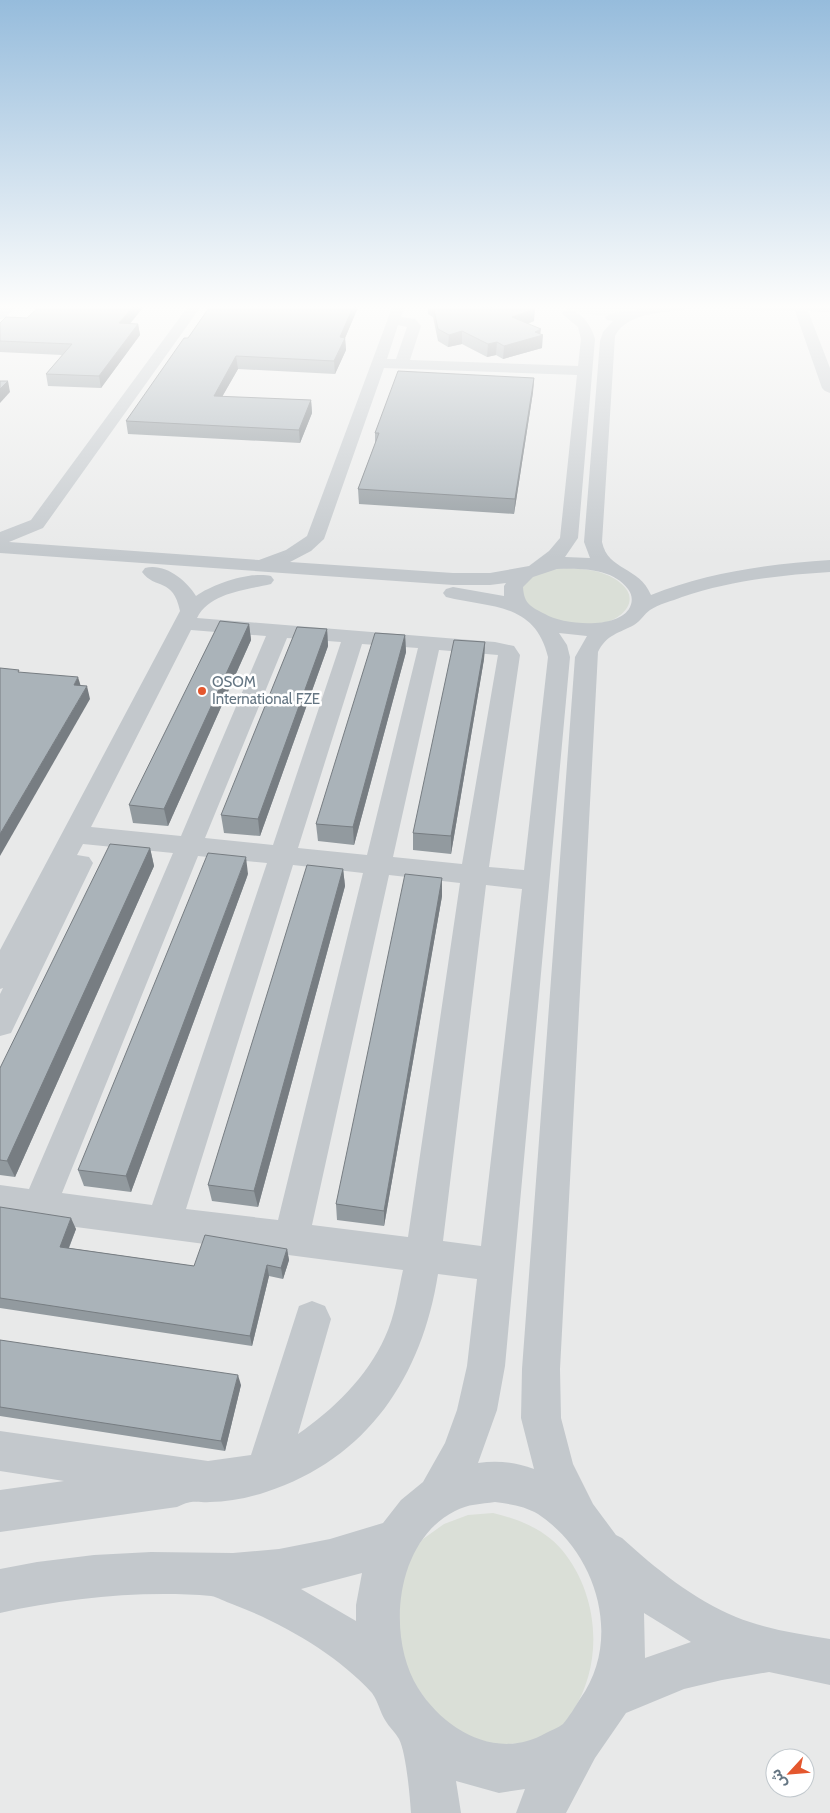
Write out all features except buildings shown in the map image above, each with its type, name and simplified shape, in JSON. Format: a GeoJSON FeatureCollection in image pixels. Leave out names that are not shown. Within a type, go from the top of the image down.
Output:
{"type":"FeatureCollection","features":[{"type":"Feature","properties":{"kind":"street"},"geometry":{"type":"LineString","coordinates":[[0,539],[37,524],[134,390]]}},
{"type":"Feature","properties":{"kind":"street"},"geometry":{"type":"LineString","coordinates":[[251,565],[289,555],[304,548],[315,539],[368,390]]}},
{"type":"Feature","properties":{"kind":"street"},"geometry":{"type":"LineString","coordinates":[[438,1497],[461,1454],[478,1410],[486,1366],[559,657],[556,645],[513,598],[513,589],[517,581],[554,559],[564,549],[569,538],[583,390]]}},
{"type":"Feature","properties":{"kind":"street"},"geometry":{"type":"LineString","coordinates":[[604,390],[593,542],[597,556],[610,569]]}},
{"type":"Feature","properties":{"kind":"street"},"geometry":{"type":"LineString","coordinates":[[37,524],[40,538],[56,551]]}},
{"type":"Feature","properties":{"kind":"street"},"geometry":{"type":"LineString","coordinates":[[315,539],[318,548],[325,558],[337,566],[352,572]]}},
{"type":"Feature","properties":{"kind":"street"},"geometry":{"type":"LineString","coordinates":[[0,547],[472,580],[574,562],[610,569],[630,579],[667,585],[704,583],[777,570],[830,566]]}},
{"type":"Feature","properties":{"kind":"street"},"geometry":{"type":"LineString","coordinates":[[0,562],[472,595],[576,630],[610,628]]}},
{"type":"Feature","properties":{"kind":"street"},"geometry":{"type":"LineString","coordinates":[[152,572],[169,579],[181,588],[188,599],[191,620]]}},
{"type":"Feature","properties":{"kind":"street"},"geometry":{"type":"LineString","coordinates":[[541,1813],[547,1796],[578,1741],[610,1697],[622,1659],[623,1618],[614,1580],[554,1469],[541,1418],[541,1369],[586,657],[590,646],[598,636],[636,615],[642,606],[642,597],[638,588],[630,579]]}},
{"type":"Feature","properties":{"kind":"street"},"geometry":{"type":"LineString","coordinates":[[0,1024],[84,835],[202,599],[219,590],[241,583],[264,580]]}},
{"type":"Feature","properties":{"kind":"street"},"geometry":{"type":"LineString","coordinates":[[642,606],[704,583]]}},
{"type":"Feature","properties":{"kind":"street"},"geometry":{"type":"LineString","coordinates":[[0,1511],[234,1480],[266,1472],[292,1460],[333,1434],[367,1401],[393,1363],[409,1323],[424,1255],[474,875],[509,655],[506,651],[496,648],[279,631],[191,620]]}},
{"type":"Feature","properties":{"kind":"street"},"geometry":{"type":"LineString","coordinates":[[39,1206],[279,631]]}},
{"type":"Feature","properties":{"kind":"street"},"geometry":{"type":"LineString","coordinates":[[164,1222],[354,636]]}},
{"type":"Feature","properties":{"kind":"street"},"geometry":{"type":"LineString","coordinates":[[291,1238],[430,643]]}},
{"type":"Feature","properties":{"kind":"street"},"geometry":{"type":"LineString","coordinates":[[84,835],[536,881]]}},
{"type":"Feature","properties":{"kind":"street"},"geometry":{"type":"LineString","coordinates":[[0,978],[84,835]]}},
{"type":"Feature","properties":{"kind":"street"},"geometry":{"type":"LineString","coordinates":[[0,1200],[497,1265]]}},
{"type":"Feature","properties":{"kind":"street"},"geometry":{"type":"LineString","coordinates":[[266,1472],[312,1319]]}},
{"type":"Feature","properties":{"kind":"street"},"geometry":{"type":"LineString","coordinates":[[0,1451],[208,1482]]}},
{"type":"Feature","properties":{"kind":"street"},"geometry":{"type":"LineString","coordinates":[[578,1741],[541,1763],[499,1769],[457,1756],[420,1729],[402,1705],[389,1678],[379,1642],[378,1605],[384,1570],[398,1539],[416,1515],[438,1497],[466,1485],[495,1481],[524,1486],[552,1499],[589,1532],[636,1581],[678,1611],[724,1634],[772,1651],[830,1662]]}},
{"type":"Feature","properties":{"kind":"street"},"geometry":{"type":"LineString","coordinates":[[0,1590],[88,1577],[152,1574],[215,1576],[262,1574],[354,1555],[398,1539]]}},
{"type":"Feature","properties":{"kind":"street"},"geometry":{"type":"LineString","coordinates":[[215,1576],[260,1592],[305,1615],[348,1643],[389,1678]]}},
{"type":"Feature","properties":{"kind":"street"},"geometry":{"type":"LineString","coordinates":[[610,1697],[649,1678],[689,1664],[730,1654],[772,1651]]}},
{"type":"Feature","properties":{"kind":"street"},"geometry":{"type":"LineString","coordinates":[[420,1729],[433,1785],[436,1813]]}},
{"type":"Feature","properties":{"kind":"shaded area"},"geometry":{"type":"Polygon","coordinates":[[[0,390],[830,390],[830,1813],[0,1813],[0,390]]]}},
{"type":"Feature","properties":{"kind":"shaded area"},"geometry":{"type":"Polygon","coordinates":[[[567,568],[598,572],[615,579],[625,587],[629,595],[629,603],[626,610],[610,621],[591,626],[571,624],[534,615],[519,592],[523,585],[539,573],[567,568]]]}},
{"type":"Feature","properties":{"kind":"shaded area"},"geometry":{"type":"Polygon","coordinates":[[[493,1513],[512,1518],[530,1526],[547,1536],[562,1550],[584,1587],[593,1629],[593,1650],[590,1671],[583,1692],[568,1719],[557,1732],[540,1742],[461,1748],[390,1650],[406,1561],[423,1539],[444,1524],[468,1515],[493,1513]]]}},
{"type":"Feature","properties":{"kind":"place","name":"OSOM International FZE"},"geometry":{"type":"Point","coordinates":[202,691]}}]}
